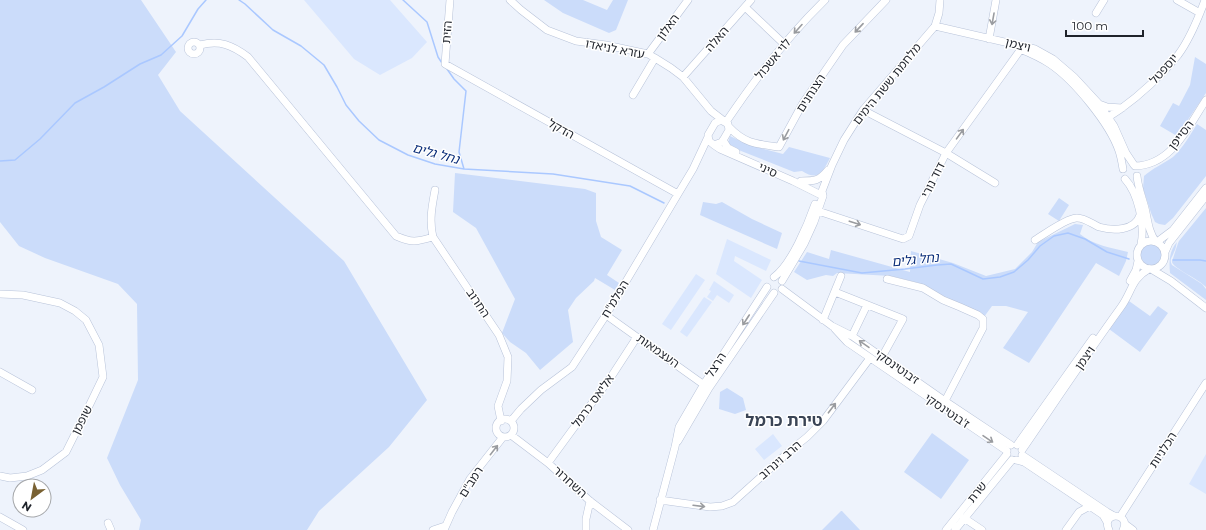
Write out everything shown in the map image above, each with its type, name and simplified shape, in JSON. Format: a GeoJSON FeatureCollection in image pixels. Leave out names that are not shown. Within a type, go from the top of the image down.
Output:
{"type":"FeatureCollection","features":[{"type":"Feature","properties":{"kind":"street","name":"הזית"},"geometry":{"type":"LineString","coordinates":[[445,64],[450,0]]}},
{"type":"Feature","properties":{"kind":"street","name":"עזרא לניאדו"},"geometry":{"type":"LineString","coordinates":[[510,0],[547,30],[576,41],[606,45],[648,54],[683,77],[711,111],[726,123]]}},
{"type":"Feature","properties":{"kind":"street","name":"האלון"},"geometry":{"type":"LineString","coordinates":[[648,54],[688,0]]}},
{"type":"Feature","properties":{"kind":"street","name":"האלה"},"geometry":{"type":"LineString","coordinates":[[683,77],[751,0]]}},
{"type":"Feature","properties":{"kind":"street","name":"לוי אשכול"},"geometry":{"type":"LineString","coordinates":[[726,123],[744,96],[784,44],[825,0]]}},
{"type":"Feature","properties":{"kind":"street","name":"הצנחנים"},"geometry":{"type":"LineString","coordinates":[[726,123],[736,135],[750,142],[779,147],[803,103],[843,45],[886,0]]}},
{"type":"Feature","properties":{"kind":"street","name":"מלחמת ששת הימים"},"geometry":{"type":"LineString","coordinates":[[774,277],[782,270],[800,240],[844,140],[863,110],[934,26],[939,13],[940,0]]}},
{"type":"Feature","properties":{"kind":"street"},"geometry":{"type":"LineString","coordinates":[[989,39],[996,0]]}},
{"type":"Feature","properties":{"kind":"street"},"geometry":{"type":"LineString","coordinates":[[1096,14],[1104,0]]}},
{"type":"Feature","properties":{"kind":"street"},"geometry":{"type":"LineString","coordinates":[[1178,0],[1200,13]]}},
{"type":"Feature","properties":{"kind":"street","name":"יוספטל"},"geometry":{"type":"LineString","coordinates":[[1105,119],[1142,92],[1178,55],[1192,30],[1205,0]]}},
{"type":"Feature","properties":{"kind":"street"},"geometry":{"type":"LineString","coordinates":[[745,7],[784,44]]}},
{"type":"Feature","properties":{"kind":"street","name":"ויצמן"},"geometry":{"type":"LineString","coordinates":[[934,26],[1021,45],[1042,52],[1053,59],[1074,77],[1098,104],[1119,149],[1122,159],[1122,169]]}},
{"type":"Feature","properties":{"kind":"street","name":"ויצמן"},"geometry":{"type":"LineString","coordinates":[[989,39],[1037,56],[1063,74],[1119,136],[1134,166]]}},
{"type":"Feature","properties":{"kind":"street"},"geometry":{"type":"LineString","coordinates":[[200,45],[210,43],[221,44],[236,48],[248,57],[396,236],[408,241],[419,241],[433,237]]}},
{"type":"Feature","properties":{"kind":"street","name":"דוד נורי"},"geometry":{"type":"LineString","coordinates":[[818,211],[903,239],[909,236],[920,205],[946,153],[1021,50]]}},
{"type":"Feature","properties":{"kind":"street"},"geometry":{"type":"LineString","coordinates":[[633,95],[655,58]]}},
{"type":"Feature","properties":{"kind":"street","name":"הדקל"},"geometry":{"type":"LineString","coordinates":[[445,64],[678,194]]}},
{"type":"Feature","properties":{"kind":"street","name":"הסייפן"},"geometry":{"type":"LineString","coordinates":[[1134,166],[1149,164],[1163,157],[1174,147],[1206,100]]}},
{"type":"Feature","properties":{"kind":"street"},"geometry":{"type":"LineString","coordinates":[[1098,104],[1107,107],[1122,108]]}},
{"type":"Feature","properties":{"kind":"street"},"geometry":{"type":"LineString","coordinates":[[863,110],[946,153],[995,182]]}},
{"type":"Feature","properties":{"kind":"street","name":"עזרא לניאדו"},"geometry":{"type":"LineString","coordinates":[[711,111],[715,123]]}},
{"type":"Feature","properties":{"kind":"street"},"geometry":{"type":"LineString","coordinates":[[721,120],[726,123],[728,133],[718,144],[713,145],[708,137],[709,133],[715,123],[721,120]]}},
{"type":"Feature","properties":{"kind":"street","name":"הפלמ\"ח"},"geometry":{"type":"LineString","coordinates":[[511,421],[541,390],[572,367],[606,315],[678,194],[708,137]]}},
{"type":"Feature","properties":{"kind":"street","name":"סיני"},"geometry":{"type":"LineString","coordinates":[[723,140],[728,148],[733,151],[801,180],[821,193]]}},
{"type":"Feature","properties":{"kind":"street","name":"הפלמ\"ח"},"geometry":{"type":"LineString","coordinates":[[698,158],[713,145]]}},
{"type":"Feature","properties":{"kind":"street","name":"סיני"},"geometry":{"type":"LineString","coordinates":[[713,145],[821,193]]}},
{"type":"Feature","properties":{"kind":"street","name":"הסייפן"},"geometry":{"type":"LineString","coordinates":[[1137,176],[1149,164]]}},
{"type":"Feature","properties":{"kind":"street"},"geometry":{"type":"LineString","coordinates":[[801,180],[810,181],[819,179],[832,165]]}},
{"type":"Feature","properties":{"kind":"street"},"geometry":{"type":"LineString","coordinates":[[1165,252],[1162,246],[1145,229],[1133,190],[1122,174],[1122,169],[1127,165],[1134,166],[1137,169],[1138,188],[1145,209],[1145,229],[1137,252],[1138,261],[1141,265],[1171,281],[1206,308]]}},
{"type":"Feature","properties":{"kind":"street"},"geometry":{"type":"LineString","coordinates":[[1125,179],[1130,180],[1137,176]]}},
{"type":"Feature","properties":{"kind":"street"},"geometry":{"type":"LineString","coordinates":[[1141,244],[1150,240],[1157,242],[1169,234],[1206,188]]}},
{"type":"Feature","properties":{"kind":"street","name":"החרוב"},"geometry":{"type":"LineString","coordinates":[[435,190],[430,227],[433,237],[499,335],[508,356],[507,381],[498,406],[501,420]]}},
{"type":"Feature","properties":{"kind":"street","name":"מלחמת ששת הימים"},"geometry":{"type":"LineString","coordinates":[[782,281],[809,234],[818,211],[821,193]]}},
{"type":"Feature","properties":{"kind":"street"},"geometry":{"type":"LineString","coordinates":[[1171,281],[1164,273],[1162,264],[1165,252],[1169,243],[1206,196]]}},
{"type":"Feature","properties":{"kind":"street"},"geometry":{"type":"LineString","coordinates":[[1035,240],[1074,218],[1082,219],[1096,226],[1122,228],[1131,226],[1138,221],[1140,215]]}},
{"type":"Feature","properties":{"kind":"street"},"geometry":{"type":"LineString","coordinates":[[1131,226],[1159,234],[1169,234]]}},
{"type":"Feature","properties":{"kind":"street","name":"ויצמן"},"geometry":{"type":"LineString","coordinates":[[1014,453],[1121,299],[1136,270],[1138,261]]}},
{"type":"Feature","properties":{"kind":"street"},"geometry":{"type":"LineString","coordinates":[[1150,269],[1158,267],[1162,264]]}},
{"type":"Feature","properties":{"kind":"street","name":"ויצמן"},"geometry":{"type":"LineString","coordinates":[[1014,453],[1121,307],[1136,279],[1142,273],[1150,269]]}},
{"type":"Feature","properties":{"kind":"street"},"geometry":{"type":"LineString","coordinates":[[823,320],[841,276]]}},
{"type":"Feature","properties":{"kind":"street"},"geometry":{"type":"LineString","coordinates":[[774,277],[779,278],[782,281],[782,289],[777,293],[770,291],[767,287],[768,280],[774,277]]}},
{"type":"Feature","properties":{"kind":"street"},"geometry":{"type":"LineString","coordinates":[[887,279],[923,288],[943,300],[978,315],[983,319],[983,328],[945,401]]}},
{"type":"Feature","properties":{"kind":"street","name":"הרצל"},"geometry":{"type":"LineString","coordinates":[[653,530],[675,447],[706,386],[767,287]]}},
{"type":"Feature","properties":{"kind":"street","name":"ז׳בוטינסקי"},"geometry":{"type":"LineString","coordinates":[[782,289],[823,320],[852,336],[945,401],[1014,453],[1107,512],[1117,516]]}},
{"type":"Feature","properties":{"kind":"street"},"geometry":{"type":"LineString","coordinates":[[834,292],[903,319],[882,357]]}},
{"type":"Feature","properties":{"kind":"street","name":"הרצל"},"geometry":{"type":"LineString","coordinates":[[706,386],[774,293]]}},
{"type":"Feature","properties":{"kind":"street","name":"שופמן"},"geometry":{"type":"LineString","coordinates":[[0,294],[23,295],[60,303],[75,311],[86,320],[99,345],[103,377],[66,452],[42,470],[27,476],[10,478],[0,476]]}},
{"type":"Feature","properties":{"kind":"street"},"geometry":{"type":"LineString","coordinates":[[852,336],[867,305]]}},
{"type":"Feature","properties":{"kind":"street","name":"העצמאות"},"geometry":{"type":"LineString","coordinates":[[606,315],[706,386]]}},
{"type":"Feature","properties":{"kind":"street","name":"ז'בוטינסקי"},"geometry":{"type":"LineString","coordinates":[[832,326],[847,342],[1014,453]]}},
{"type":"Feature","properties":{"kind":"street","name":"אליאס כרמל"},"geometry":{"type":"LineString","coordinates":[[548,463],[611,377],[637,337]]}},
{"type":"Feature","properties":{"kind":"street","name":"הרב וינרוב"},"geometry":{"type":"LineString","coordinates":[[660,500],[710,507],[722,506],[732,502],[823,421],[870,358]]}},
{"type":"Feature","properties":{"kind":"street"},"geometry":{"type":"LineString","coordinates":[[0,372],[32,390]]}},
{"type":"Feature","properties":{"kind":"street","name":"הכלניות"},"geometry":{"type":"LineString","coordinates":[[1107,522],[1109,519],[1117,516],[1206,383]]}},
{"type":"Feature","properties":{"kind":"street"},"geometry":{"type":"LineString","coordinates":[[506,419],[511,421],[514,426],[514,430],[511,435],[503,437],[497,430],[497,425],[501,420],[506,419]]}},
{"type":"Feature","properties":{"kind":"street","name":"השחרור"},"geometry":{"type":"LineString","coordinates":[[511,435],[548,463],[590,501],[628,530]]}},
{"type":"Feature","properties":{"kind":"street","name":"רמב\"ם"},"geometry":{"type":"LineString","coordinates":[[445,528],[470,479],[503,437]]}},
{"type":"Feature","properties":{"kind":"street","name":"ז׳בוטינסקי"},"geometry":{"type":"LineString","coordinates":[[1014,453],[1024,462],[1103,515],[1107,522]]}},
{"type":"Feature","properties":{"kind":"street","name":"שרת"},"geometry":{"type":"LineString","coordinates":[[955,530],[1014,453]]}},
{"type":"Feature","properties":{"kind":"street","name":"שרת"},"geometry":{"type":"LineString","coordinates":[[946,530],[1014,453]]}},
{"type":"Feature","properties":{"kind":"street"},"geometry":{"type":"LineString","coordinates":[[1076,497],[1079,504],[1076,516]]}},
{"type":"Feature","properties":{"kind":"street"},"geometry":{"type":"LineString","coordinates":[[586,530],[586,519],[590,501]]}},
{"type":"Feature","properties":{"kind":"street"},"geometry":{"type":"LineString","coordinates":[[1066,530],[1082,510],[1090,506]]}},
{"type":"Feature","properties":{"kind":"street"},"geometry":{"type":"LineString","coordinates":[[1117,516],[1124,521],[1124,527],[1133,530]]}},
{"type":"Feature","properties":{"kind":"street"},"geometry":{"type":"LineString","coordinates":[[0,517],[23,530]]}},
{"type":"Feature","properties":{"kind":"street"},"geometry":{"type":"LineString","coordinates":[[964,518],[982,530]]}},
{"type":"Feature","properties":{"kind":"street"},"geometry":{"type":"LineString","coordinates":[[1107,522],[1107,527],[1109,530]]}},
{"type":"Feature","properties":{"kind":"street"},"geometry":{"type":"LineString","coordinates":[[108,523],[111,530]]}},
{"type":"Feature","properties":{"kind":"street"},"geometry":{"type":"LineString","coordinates":[[432,530],[445,528]]}},
{"type":"Feature","properties":{"kind":"shaded area"},"geometry":{"type":"Polygon","coordinates":[[[0,0],[141,0],[176,52],[158,75],[180,111],[344,261],[427,400],[389,447],[319,511],[307,530],[139,530],[141,520],[120,485],[107,458],[138,380],[137,304],[118,284],[45,258],[19,246],[0,222],[0,0]]]}},
{"type":"Feature","properties":{"kind":"shaded area"},"geometry":{"type":"Polygon","coordinates":[[[304,0],[390,0],[427,42],[412,58],[380,75],[354,59],[304,0]]]}},
{"type":"Feature","properties":{"kind":"shaded area"},"geometry":{"type":"Polygon","coordinates":[[[544,0],[583,0],[607,10],[613,0],[628,0],[616,30],[609,33],[563,13],[544,0]]]}},
{"type":"Feature","properties":{"kind":"shaded area"},"geometry":{"type":"Polygon","coordinates":[[[1195,57],[1206,64],[1206,93],[1177,136],[1160,126],[1173,103],[1179,106],[1190,85],[1195,57]]]}},
{"type":"Feature","properties":{"kind":"shaded area"},"geometry":{"type":"Polygon","coordinates":[[[1197,124],[1206,130],[1206,176],[1173,218],[1165,225],[1159,224],[1155,222],[1151,213],[1143,188],[1144,176],[1173,157],[1183,146],[1197,124]]]}},
{"type":"Feature","properties":{"kind":"shaded area"},"geometry":{"type":"Polygon","coordinates":[[[730,136],[749,145],[783,154],[789,147],[830,158],[820,174],[813,175],[802,171],[794,172],[736,149],[728,143],[730,136]]]}},
{"type":"Feature","properties":{"kind":"shaded area"},"geometry":{"type":"Polygon","coordinates":[[[455,173],[585,189],[596,193],[596,221],[601,237],[622,250],[607,275],[619,283],[615,290],[595,278],[594,281],[576,298],[568,310],[573,342],[540,370],[526,353],[510,342],[502,333],[515,299],[476,228],[453,212],[455,173]]]}},
{"type":"Feature","properties":{"kind":"shaded area"},"geometry":{"type":"Polygon","coordinates":[[[1059,198],[1069,205],[1059,221],[1048,214],[1059,198]]]}},
{"type":"Feature","properties":{"kind":"shaded area"},"geometry":{"type":"Polygon","coordinates":[[[703,202],[716,204],[722,202],[752,219],[782,233],[777,249],[700,215],[703,202]]]}},
{"type":"Feature","properties":{"kind":"shaded area"},"geometry":{"type":"Polygon","coordinates":[[[1206,208],[1206,287],[1174,265],[1172,262],[1179,241],[1206,208]]]}},
{"type":"Feature","properties":{"kind":"shaded area"},"geometry":{"type":"Polygon","coordinates":[[[1075,224],[1083,225],[1080,234],[1085,238],[1103,246],[1128,252],[1126,261],[1119,276],[1096,263],[1029,363],[1003,348],[1028,312],[1006,306],[992,306],[984,317],[919,283],[891,276],[837,273],[833,276],[826,275],[807,280],[794,272],[807,252],[829,259],[831,250],[910,272],[911,251],[953,263],[986,276],[1015,269],[1032,252],[1038,242],[1075,224]]]}},
{"type":"Feature","properties":{"kind":"shaded area"},"geometry":{"type":"Polygon","coordinates":[[[727,239],[771,260],[766,271],[735,256],[734,261],[762,280],[751,298],[716,274],[727,239]]]}},
{"type":"Feature","properties":{"kind":"shaded area"},"geometry":{"type":"Polygon","coordinates":[[[1177,242],[1171,260],[1172,265],[1202,284],[1206,289],[1206,300],[1170,273],[1170,257],[1172,249],[1177,242]]]}},
{"type":"Feature","properties":{"kind":"shaded area"},"geometry":{"type":"Polygon","coordinates":[[[1151,243],[1159,246],[1162,254],[1159,262],[1151,265],[1143,262],[1140,254],[1143,246],[1151,243]]]}},
{"type":"Feature","properties":{"kind":"shaded area"},"geometry":{"type":"Polygon","coordinates":[[[696,274],[705,280],[671,330],[662,324],[696,274]]]}},
{"type":"Feature","properties":{"kind":"shaded area"},"geometry":{"type":"Polygon","coordinates":[[[714,281],[734,295],[729,303],[717,295],[713,301],[707,297],[711,291],[709,290],[714,281]]]}},
{"type":"Feature","properties":{"kind":"shaded area"},"geometry":{"type":"Polygon","coordinates":[[[704,297],[712,302],[687,337],[680,332],[704,297]]]}},
{"type":"Feature","properties":{"kind":"shaded area"},"geometry":{"type":"Polygon","coordinates":[[[1129,301],[1150,316],[1158,306],[1168,313],[1140,352],[1109,329],[1129,301]]]}},
{"type":"Feature","properties":{"kind":"shaded area"},"geometry":{"type":"Polygon","coordinates":[[[727,388],[743,398],[746,410],[735,414],[719,409],[720,392],[727,388]]]}},
{"type":"Feature","properties":{"kind":"shaded area"},"geometry":{"type":"Polygon","coordinates":[[[932,433],[969,460],[941,499],[904,472],[932,433]]]}},
{"type":"Feature","properties":{"kind":"shaded area"},"geometry":{"type":"Polygon","coordinates":[[[773,434],[782,446],[764,460],[755,449],[773,434]]]}},
{"type":"Feature","properties":{"kind":"shaded area"},"geometry":{"type":"Polygon","coordinates":[[[1206,454],[1206,494],[1189,484],[1206,454]]]}},
{"type":"Feature","properties":{"kind":"shaded area"},"geometry":{"type":"Polygon","coordinates":[[[841,511],[860,530],[822,530],[841,511]]]}},
{"type":"Feature","properties":{"kind":"waterway"},"geometry":{"type":"LineString","coordinates":[[0,161],[15,160],[40,139],[75,103],[104,87],[140,64],[161,55],[182,36],[198,9],[206,0]]}},
{"type":"Feature","properties":{"kind":"waterway","name":"נחל גלים"},"geometry":{"type":"LineString","coordinates":[[239,0],[273,30],[301,46],[324,65],[346,105],[359,121],[379,140],[408,155],[435,164],[464,169],[553,174],[630,186],[664,203]]}},
{"type":"Feature","properties":{"kind":"waterway"},"geometry":{"type":"LineString","coordinates":[[403,0],[427,22],[438,57],[442,63]]}},
{"type":"Feature","properties":{"kind":"waterway"},"geometry":{"type":"LineString","coordinates":[[447,69],[454,79],[466,91],[459,152],[464,169]]}},
{"type":"Feature","properties":{"kind":"waterway","name":"נחל גלים"},"geometry":{"type":"LineString","coordinates":[[799,261],[862,273],[951,264],[983,279],[1000,277],[1014,272],[1028,260],[1040,246],[1054,236],[1068,233],[1085,239],[1107,252],[1129,259]]}},
{"type":"Feature","properties":{"kind":"waterway","name":"נחל גלים"},"geometry":{"type":"LineString","coordinates":[[1173,260],[1206,261]]}},
{"type":"Feature","properties":{"kind":"district","name":"טירת כרמל"},"geometry":{"type":"Point","coordinates":[784,420]}}]}
